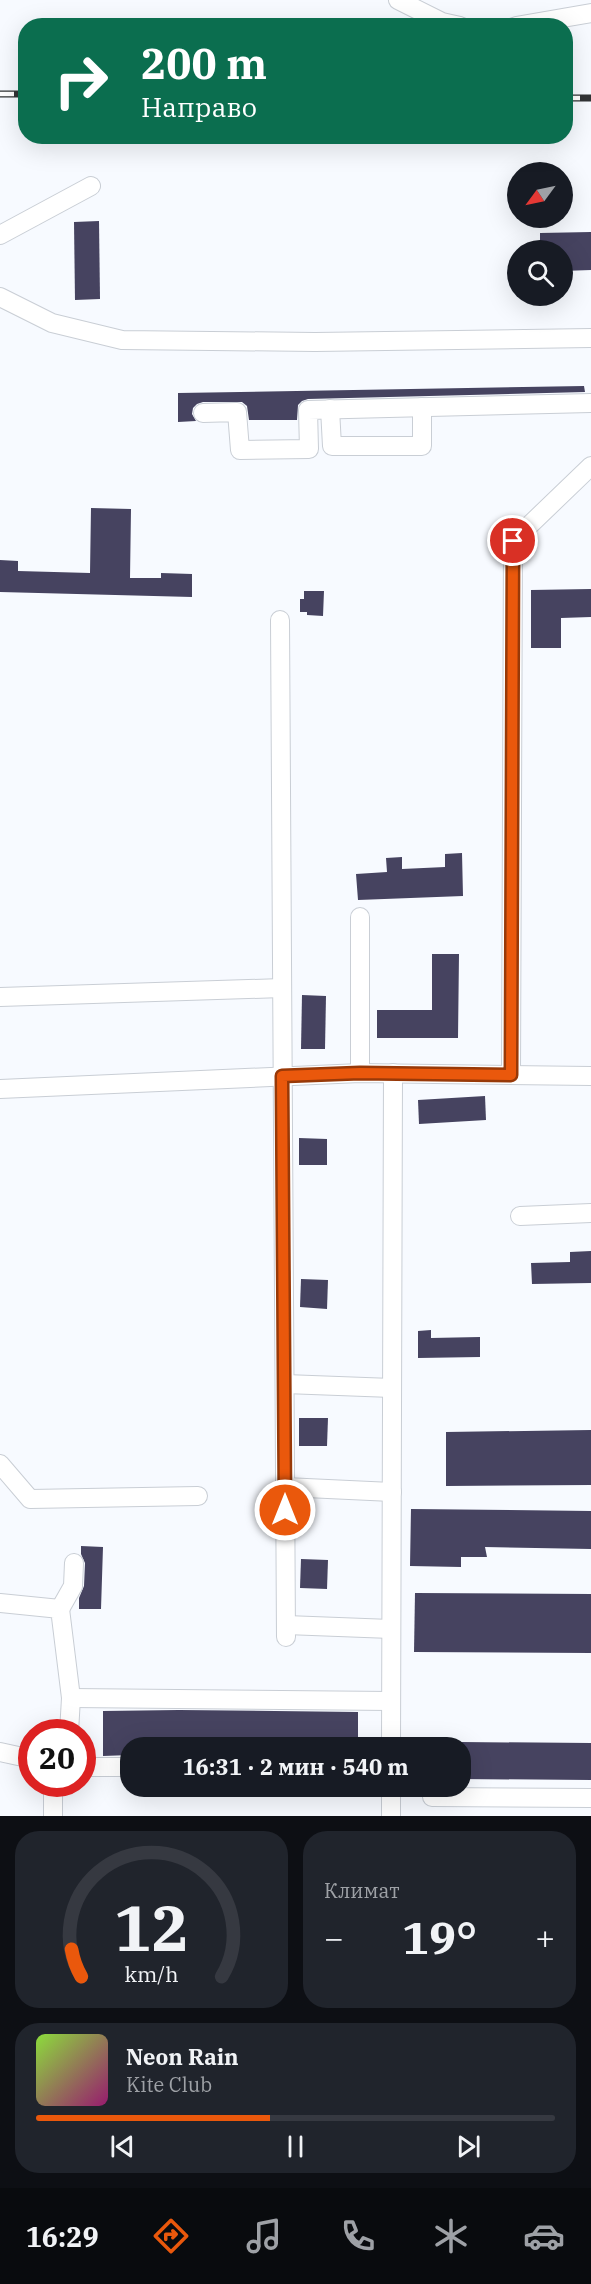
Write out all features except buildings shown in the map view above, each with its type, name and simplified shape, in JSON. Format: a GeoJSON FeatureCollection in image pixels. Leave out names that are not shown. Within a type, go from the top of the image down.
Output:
{"type":"FeatureCollection","features":[{"type":"Feature","properties":{"kind":"street"},"geometry":{"type":"LineString","coordinates":[[398,0],[434,18]]}},
{"type":"Feature","properties":{"kind":"street"},"geometry":{"type":"LineString","coordinates":[[562,18],[591,13]]}},
{"type":"Feature","properties":{"kind":"street"},"geometry":{"type":"LineString","coordinates":[[0,235],[91,186]]}},
{"type":"Feature","properties":{"kind":"street"},"geometry":{"type":"LineString","coordinates":[[0,297],[52,323],[122,340],[314,347],[422,346],[591,338]]}},
{"type":"Feature","properties":{"kind":"street"},"geometry":{"type":"LineString","coordinates":[[203,413],[237,412],[240,450],[309,449],[308,410],[591,404]]}},
{"type":"Feature","properties":{"kind":"street"},"geometry":{"type":"LineString","coordinates":[[330,410],[332,446],[422,446],[422,407]]}},
{"type":"Feature","properties":{"kind":"street"},"geometry":{"type":"LineString","coordinates":[[511,1075],[513,541],[591,466]]}},
{"type":"Feature","properties":{"kind":"street"},"geometry":{"type":"LineString","coordinates":[[280,620],[286,1631],[391,1629]]}},
{"type":"Feature","properties":{"kind":"street"},"geometry":{"type":"LineString","coordinates":[[360,917],[360,1073]]}},
{"type":"Feature","properties":{"kind":"street"},"geometry":{"type":"LineString","coordinates":[[0,997],[282,988]]}},
{"type":"Feature","properties":{"kind":"street"},"geometry":{"type":"LineString","coordinates":[[0,1089],[360,1073],[591,1076]]}},
{"type":"Feature","properties":{"kind":"street"},"geometry":{"type":"LineString","coordinates":[[391,1737],[393,1073]]}},
{"type":"Feature","properties":{"kind":"street"},"geometry":{"type":"LineString","coordinates":[[520,1216],[591,1213]]}},
{"type":"Feature","properties":{"kind":"street"},"geometry":{"type":"LineString","coordinates":[[285,1384],[392,1388]]}},
{"type":"Feature","properties":{"kind":"street"},"geometry":{"type":"LineString","coordinates":[[0,1464],[30,1499],[198,1496]]}},
{"type":"Feature","properties":{"kind":"street"},"geometry":{"type":"LineString","coordinates":[[285,1487],[392,1492]]}},
{"type":"Feature","properties":{"kind":"street"},"geometry":{"type":"LineString","coordinates":[[70,1719],[71,1698],[60,1609],[73,1586],[74,1563]]}},
{"type":"Feature","properties":{"kind":"street"},"geometry":{"type":"LineString","coordinates":[[0,1603],[60,1609]]}},
{"type":"Feature","properties":{"kind":"street"},"geometry":{"type":"LineString","coordinates":[[71,1698],[391,1701]]}},
{"type":"Feature","properties":{"kind":"street"},"geometry":{"type":"LineString","coordinates":[[0,1752],[18,1756]]}},
{"type":"Feature","properties":{"kind":"street"},"geometry":{"type":"LineString","coordinates":[[96,1767],[120,1767]]}},
{"type":"Feature","properties":{"kind":"street"},"geometry":{"type":"LineString","coordinates":[[53,1797],[53,1816]]}},
{"type":"Feature","properties":{"kind":"street"},"geometry":{"type":"LineString","coordinates":[[391,1797],[391,1816]]}},
{"type":"Feature","properties":{"kind":"street"},"geometry":{"type":"LineString","coordinates":[[432,1797],[591,1798]]}},
{"type":"Feature","properties":{"kind":"railway"},"geometry":{"type":"LineString","coordinates":[[0,94],[18,94]]}},
{"type":"Feature","properties":{"kind":"railway"},"geometry":{"type":"LineString","coordinates":[[573,98],[591,98]]}},
{"type":"Feature","properties":{"kind":"route"},"geometry":{"type":"LineString","coordinates":[[285,1510],[282,1076],[360,1073],[511,1075],[513,541]]}}]}
